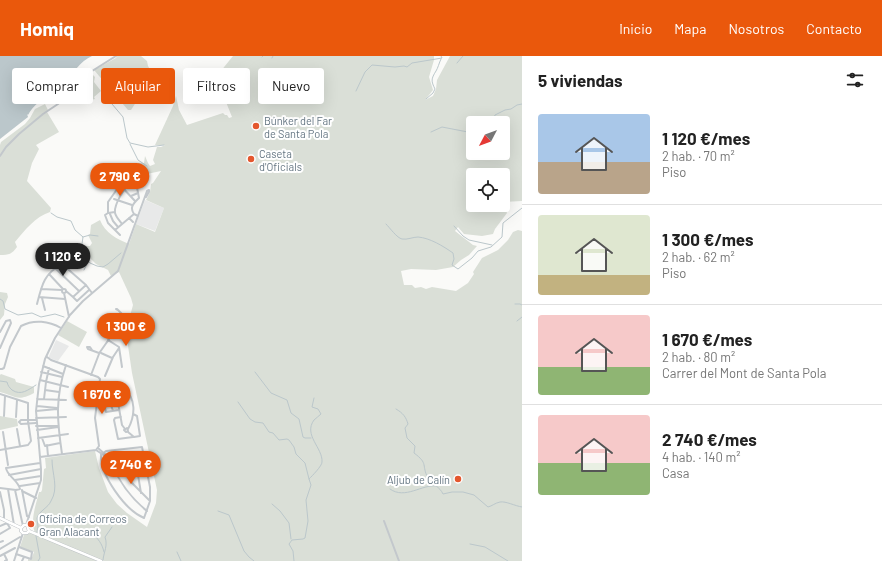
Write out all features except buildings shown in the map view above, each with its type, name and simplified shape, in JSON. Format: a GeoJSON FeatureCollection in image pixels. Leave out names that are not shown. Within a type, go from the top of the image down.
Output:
{"type":"FeatureCollection","features":[{"type":"Feature","properties":{"kind":"main road"},"geometry":{"type":"LineString","coordinates":[[0,518],[14,524],[29,527],[29,531],[101,561]]}},
{"type":"Feature","properties":{"kind":"main road"},"geometry":{"type":"LineString","coordinates":[[23,526],[21,531],[23,533],[27,533],[29,531]]}},
{"type":"Feature","properties":{"kind":"street"},"geometry":{"type":"LineString","coordinates":[[0,156],[6,147],[19,134],[64,99],[82,78],[116,56]]}},
{"type":"Feature","properties":{"kind":"street"},"geometry":{"type":"LineString","coordinates":[[135,178],[138,198],[132,205],[132,211],[138,216]]}},
{"type":"Feature","properties":{"kind":"street"},"geometry":{"type":"LineString","coordinates":[[120,235],[108,223],[105,215],[110,213],[125,189],[130,184]]}},
{"type":"Feature","properties":{"kind":"street"},"geometry":{"type":"LineString","coordinates":[[118,227],[113,221],[108,202],[118,187],[122,185],[131,194],[135,201]]}},
{"type":"Feature","properties":{"kind":"street"},"geometry":{"type":"LineString","coordinates":[[131,194],[138,193]]}},
{"type":"Feature","properties":{"kind":"street"},"geometry":{"type":"LineString","coordinates":[[23,526],[29,517],[36,498],[41,476],[36,426],[36,406],[39,380],[46,356],[61,328],[69,317],[92,293],[118,271],[146,197]]}},
{"type":"Feature","properties":{"kind":"street"},"geometry":{"type":"LineString","coordinates":[[114,199],[132,205]]}},
{"type":"Feature","properties":{"kind":"street"},"geometry":{"type":"LineString","coordinates":[[110,213],[122,224]]}},
{"type":"Feature","properties":{"kind":"street"},"geometry":{"type":"LineString","coordinates":[[115,230],[134,214]]}},
{"type":"Feature","properties":{"kind":"street"},"geometry":{"type":"LineString","coordinates":[[130,218],[134,222]]}},
{"type":"Feature","properties":{"kind":"street"},"geometry":{"type":"LineString","coordinates":[[37,304],[44,280],[55,268],[64,264],[86,285],[92,293]]}},
{"type":"Feature","properties":{"kind":"street"},"geometry":{"type":"LineString","coordinates":[[55,268],[79,291]]}},
{"type":"Feature","properties":{"kind":"street"},"geometry":{"type":"LineString","coordinates":[[49,274],[64,291],[76,301],[89,290]]}},
{"type":"Feature","properties":{"kind":"street"},"geometry":{"type":"LineString","coordinates":[[73,297],[86,285]]}},
{"type":"Feature","properties":{"kind":"street"},"geometry":{"type":"LineString","coordinates":[[41,289],[64,291]]}},
{"type":"Feature","properties":{"kind":"street"},"geometry":{"type":"LineString","coordinates":[[64,291],[69,317]]}},
{"type":"Feature","properties":{"kind":"street"},"geometry":{"type":"LineString","coordinates":[[39,298],[65,299]]}},
{"type":"Feature","properties":{"kind":"street"},"geometry":{"type":"LineString","coordinates":[[42,298],[45,310]]}},
{"type":"Feature","properties":{"kind":"street"},"geometry":{"type":"LineString","coordinates":[[91,375],[100,353],[108,340],[126,318],[118,310]]}},
{"type":"Feature","properties":{"kind":"street"},"geometry":{"type":"LineString","coordinates":[[0,332],[6,320],[10,320],[11,322],[0,347]]}},
{"type":"Feature","properties":{"kind":"street"},"geometry":{"type":"LineString","coordinates":[[0,368],[4,368],[10,347],[21,326],[47,322],[61,328]]}},
{"type":"Feature","properties":{"kind":"street"},"geometry":{"type":"LineString","coordinates":[[108,340],[118,346],[122,367]]}},
{"type":"Feature","properties":{"kind":"street"},"geometry":{"type":"LineString","coordinates":[[105,376],[112,358],[119,348]]}},
{"type":"Feature","properties":{"kind":"street"},"geometry":{"type":"LineString","coordinates":[[92,350],[112,358]]}},
{"type":"Feature","properties":{"kind":"street"},"geometry":{"type":"LineString","coordinates":[[46,356],[50,359],[99,378],[106,412],[119,410]]}},
{"type":"Feature","properties":{"kind":"street"},"geometry":{"type":"LineString","coordinates":[[45,360],[48,361],[50,359]]}},
{"type":"Feature","properties":{"kind":"street"},"geometry":{"type":"LineString","coordinates":[[62,454],[57,409],[60,385],[66,365]]}},
{"type":"Feature","properties":{"kind":"street"},"geometry":{"type":"LineString","coordinates":[[43,366],[64,374]]}},
{"type":"Feature","properties":{"kind":"street"},"geometry":{"type":"LineString","coordinates":[[44,399],[45,381],[50,368]]}},
{"type":"Feature","properties":{"kind":"street"},"geometry":{"type":"LineString","coordinates":[[41,372],[62,377]]}},
{"type":"Feature","properties":{"kind":"street"},"geometry":{"type":"LineString","coordinates":[[39,380],[68,387]]}},
{"type":"Feature","properties":{"kind":"street"},"geometry":{"type":"LineString","coordinates":[[39,384],[45,385]]}},
{"type":"Feature","properties":{"kind":"street"},"geometry":{"type":"LineString","coordinates":[[100,384],[116,385],[127,391],[130,396],[134,406],[132,421],[127,430]]}},
{"type":"Feature","properties":{"kind":"street"},"geometry":{"type":"LineString","coordinates":[[97,449],[98,444],[95,418],[96,400],[100,384]]}},
{"type":"Feature","properties":{"kind":"street"},"geometry":{"type":"LineString","coordinates":[[116,385],[121,417],[127,430],[133,437]]}},
{"type":"Feature","properties":{"kind":"street"},"geometry":{"type":"LineString","coordinates":[[45,390],[59,392]]}},
{"type":"Feature","properties":{"kind":"street"},"geometry":{"type":"LineString","coordinates":[[103,393],[108,394],[113,411]]}},
{"type":"Feature","properties":{"kind":"street"},"geometry":{"type":"LineString","coordinates":[[0,394],[28,403],[30,443],[28,445],[0,450]]}},
{"type":"Feature","properties":{"kind":"street"},"geometry":{"type":"LineString","coordinates":[[4,416],[6,396]]}},
{"type":"Feature","properties":{"kind":"street"},"geometry":{"type":"LineString","coordinates":[[37,398],[66,400]]}},
{"type":"Feature","properties":{"kind":"street"},"geometry":{"type":"LineString","coordinates":[[16,417],[17,400]]}},
{"type":"Feature","properties":{"kind":"street"},"geometry":{"type":"LineString","coordinates":[[36,406],[57,409]]}},
{"type":"Feature","properties":{"kind":"street"},"geometry":{"type":"LineString","coordinates":[[36,410],[57,409]]}},
{"type":"Feature","properties":{"kind":"street"},"geometry":{"type":"LineString","coordinates":[[121,417],[114,419],[118,439],[139,437],[140,435],[136,416],[133,414]]}},
{"type":"Feature","properties":{"kind":"street"},"geometry":{"type":"LineString","coordinates":[[28,422],[66,417]]}},
{"type":"Feature","properties":{"kind":"street"},"geometry":{"type":"LineString","coordinates":[[36,426],[58,426]]}},
{"type":"Feature","properties":{"kind":"street"},"geometry":{"type":"LineString","coordinates":[[37,430],[58,426]]}},
{"type":"Feature","properties":{"kind":"street"},"geometry":{"type":"LineString","coordinates":[[17,429],[20,446]]}},
{"type":"Feature","properties":{"kind":"street"},"geometry":{"type":"LineString","coordinates":[[3,432],[8,464]]}},
{"type":"Feature","properties":{"kind":"street"},"geometry":{"type":"LineString","coordinates":[[38,438],[68,434]]}},
{"type":"Feature","properties":{"kind":"street"},"geometry":{"type":"LineString","coordinates":[[42,438],[45,446],[60,443]]}},
{"type":"Feature","properties":{"kind":"street"},"geometry":{"type":"LineString","coordinates":[[47,445],[48,456]]}},
{"type":"Feature","properties":{"kind":"street"},"geometry":{"type":"LineString","coordinates":[[141,446],[151,496],[145,517],[143,518],[129,508],[121,498],[106,474],[103,465],[102,453],[141,446]]}},
{"type":"Feature","properties":{"kind":"street"},"geometry":{"type":"LineString","coordinates":[[40,457],[97,449],[111,460],[144,455]]}},
{"type":"Feature","properties":{"kind":"street"},"geometry":{"type":"LineString","coordinates":[[135,457],[141,494]]}},
{"type":"Feature","properties":{"kind":"street"},"geometry":{"type":"LineString","coordinates":[[126,458],[131,482],[141,494],[150,501]]}},
{"type":"Feature","properties":{"kind":"street"},"geometry":{"type":"LineString","coordinates":[[114,460],[112,464],[122,485],[134,499],[147,510]]}},
{"type":"Feature","properties":{"kind":"street"},"geometry":{"type":"LineString","coordinates":[[29,517],[27,516],[20,489],[5,470],[6,468],[40,463]]}},
{"type":"Feature","properties":{"kind":"street"},"geometry":{"type":"LineString","coordinates":[[9,474],[41,469]]}},
{"type":"Feature","properties":{"kind":"street"},"geometry":{"type":"LineString","coordinates":[[14,480],[41,476]]}},
{"type":"Feature","properties":{"kind":"street"},"geometry":{"type":"LineString","coordinates":[[0,488],[15,490],[40,483]]}},
{"type":"Feature","properties":{"kind":"street"},"geometry":{"type":"LineString","coordinates":[[8,489],[14,524]]}},
{"type":"Feature","properties":{"kind":"street"},"geometry":{"type":"LineString","coordinates":[[20,489],[36,498]]}},
{"type":"Feature","properties":{"kind":"street"},"geometry":{"type":"LineString","coordinates":[[15,490],[23,526]]}},
{"type":"Feature","properties":{"kind":"street"},"geometry":{"type":"LineString","coordinates":[[0,492],[4,510],[4,520]]}},
{"type":"Feature","properties":{"kind":"street"},"geometry":{"type":"LineString","coordinates":[[384,521],[400,561]]}},
{"type":"Feature","properties":{"kind":"street"},"geometry":{"type":"LineString","coordinates":[[0,534],[10,528],[7,523],[2,526],[1,525]]}},
{"type":"Feature","properties":{"kind":"street"},"geometry":{"type":"LineString","coordinates":[[14,561],[23,533]]}},
{"type":"Feature","properties":{"kind":"street"},"geometry":{"type":"LineString","coordinates":[[0,549],[20,537]]}},
{"type":"Feature","properties":{"kind":"street"},"geometry":{"type":"LineString","coordinates":[[4,547],[7,553]]}},
{"type":"Feature","properties":{"kind":"street"},"geometry":{"type":"LineString","coordinates":[[16,554],[30,559],[32,552],[19,547]]}},
{"type":"Feature","properties":{"kind":"street"},"geometry":{"type":"LineString","coordinates":[[0,556],[15,548]]}},
{"type":"Feature","properties":{"kind":"street"},"geometry":{"type":"LineString","coordinates":[[4,554],[7,560],[5,561]]}},
{"type":"Feature","properties":{"kind":"street"},"geometry":{"type":"LineString","coordinates":[[22,561],[24,557]]}},
{"type":"Feature","properties":{"kind":"shaded area"},"geometry":{"type":"Polygon","coordinates":[[[0,56],[92,56],[87,58],[77,68],[12,68],[12,104],[38,104],[28,115],[27,114],[28,117],[0,139],[0,56]]]}},
{"type":"Feature","properties":{"kind":"shaded area"},"geometry":{"type":"Polygon","coordinates":[[[117,56],[141,56],[147,61],[149,68],[101,68],[101,78],[94,70],[117,56]]]}},
{"type":"Feature","properties":{"kind":"shaded area"},"geometry":{"type":"Polygon","coordinates":[[[233,56],[434,56],[429,77],[433,90],[425,100],[433,96],[436,89],[437,80],[450,56],[522,56],[522,201],[510,202],[510,168],[466,168],[466,212],[507,213],[493,234],[482,236],[464,234],[458,227],[455,231],[473,245],[477,246],[469,255],[453,267],[436,270],[411,269],[401,271],[404,285],[412,285],[415,288],[421,287],[426,289],[432,287],[456,291],[468,283],[482,258],[498,250],[508,240],[513,232],[518,230],[522,231],[522,561],[104,561],[41,536],[97,561],[28,561],[28,559],[31,560],[34,552],[20,547],[24,535],[30,533],[36,535],[33,519],[39,492],[42,490],[44,469],[46,468],[45,458],[95,451],[99,468],[108,492],[117,504],[127,513],[147,527],[156,503],[157,490],[132,373],[127,339],[129,337],[130,316],[133,305],[119,272],[111,276],[108,270],[96,264],[90,258],[85,250],[86,246],[90,246],[92,243],[88,235],[90,234],[91,225],[100,220],[108,232],[116,238],[129,244],[136,224],[155,232],[164,208],[146,200],[150,192],[151,184],[161,171],[142,175],[135,173],[144,168],[137,163],[144,163],[145,156],[150,166],[155,164],[153,160],[157,147],[165,145],[155,145],[174,104],[175,104],[176,96],[179,110],[187,125],[223,113],[229,118],[232,117],[227,104],[250,104],[250,68],[223,68],[233,56]]]}},
{"type":"Feature","properties":{"kind":"shaded area"},"geometry":{"type":"Polygon","coordinates":[[[93,75],[95,77],[94,82],[101,91],[94,97],[95,99],[93,100],[93,75]]]}},
{"type":"Feature","properties":{"kind":"shaded area"},"geometry":{"type":"Polygon","coordinates":[[[45,104],[48,110],[47,112],[59,132],[36,145],[39,149],[32,163],[27,181],[51,208],[50,212],[35,221],[15,242],[17,247],[12,253],[0,255],[0,145],[1,142],[25,124],[35,109],[45,104]]]}},
{"type":"Feature","properties":{"kind":"shaded area"},"geometry":{"type":"Polygon","coordinates":[[[123,104],[135,104],[131,110],[128,110],[123,104]]]}},
{"type":"Feature","properties":{"kind":"shaded area"},"geometry":{"type":"Polygon","coordinates":[[[145,200],[164,208],[155,231],[136,224],[145,200]]]}},
{"type":"Feature","properties":{"kind":"shaded area"},"geometry":{"type":"Polygon","coordinates":[[[0,292],[7,293],[8,297],[5,304],[4,315],[0,320],[0,292]]]}},
{"type":"Feature","properties":{"kind":"shaded area"},"geometry":{"type":"Polygon","coordinates":[[[67,321],[87,332],[79,347],[58,335],[67,321]]]}},
{"type":"Feature","properties":{"kind":"shaded area"},"geometry":{"type":"Polygon","coordinates":[[[56,340],[69,346],[58,361],[49,358],[56,340]]]}},
{"type":"Feature","properties":{"kind":"shaded area"},"geometry":{"type":"Polygon","coordinates":[[[1,374],[15,379],[16,382],[34,387],[34,393],[20,398],[0,392],[1,374]]]}},
{"type":"Feature","properties":{"kind":"shaded area"},"geometry":{"type":"Polygon","coordinates":[[[0,416],[17,419],[18,426],[0,430],[0,416]]]}},
{"type":"Feature","properties":{"kind":"waterway"},"geometry":{"type":"LineString","coordinates":[[356,91],[365,72],[372,65],[407,67],[412,63],[442,58],[441,56]]}},
{"type":"Feature","properties":{"kind":"waterway"},"geometry":{"type":"LineString","coordinates":[[457,63],[463,56]]}},
{"type":"Feature","properties":{"kind":"waterway"},"geometry":{"type":"LineString","coordinates":[[426,99],[435,89],[432,78],[441,59]]}},
{"type":"Feature","properties":{"kind":"waterway"},"geometry":{"type":"LineString","coordinates":[[112,104],[123,117],[127,138],[130,143],[148,147],[164,145]]}},
{"type":"Feature","properties":{"kind":"waterway"},"geometry":{"type":"LineString","coordinates":[[495,116],[505,110],[522,104]]}},
{"type":"Feature","properties":{"kind":"waterway"},"geometry":{"type":"LineString","coordinates":[[431,132],[442,127],[466,132]]}},
{"type":"Feature","properties":{"kind":"waterway"},"geometry":{"type":"LineString","coordinates":[[130,144],[138,160],[147,166]]}},
{"type":"Feature","properties":{"kind":"waterway"},"geometry":{"type":"LineString","coordinates":[[386,224],[400,238],[423,238],[445,248],[453,253],[454,259],[452,265],[458,269],[478,251],[491,247],[502,237],[503,223],[522,208]]}},
{"type":"Feature","properties":{"kind":"waterway"},"geometry":{"type":"LineString","coordinates":[[51,213],[57,217],[71,221],[75,230],[83,237],[79,250],[90,263],[103,267],[121,253]]}},
{"type":"Feature","properties":{"kind":"waterway"},"geometry":{"type":"LineString","coordinates":[[454,226],[469,240],[492,245]]}},
{"type":"Feature","properties":{"kind":"waterway"},"geometry":{"type":"LineString","coordinates":[[83,237],[90,235],[98,236]]}},
{"type":"Feature","properties":{"kind":"waterway"},"geometry":{"type":"LineString","coordinates":[[84,270],[88,262]]}},
{"type":"Feature","properties":{"kind":"waterway"},"geometry":{"type":"LineString","coordinates":[[0,299],[3,301],[5,309],[18,315],[32,313],[41,317],[55,314],[64,317]]}},
{"type":"Feature","properties":{"kind":"waterway"},"geometry":{"type":"LineString","coordinates":[[515,304],[522,305]]}},
{"type":"Feature","properties":{"kind":"waterway"},"geometry":{"type":"LineString","coordinates":[[517,321],[522,317]]}},
{"type":"Feature","properties":{"kind":"waterway"},"geometry":{"type":"LineString","coordinates":[[255,372],[271,393],[287,400],[291,413],[299,419],[303,437],[311,438]]}},
{"type":"Feature","properties":{"kind":"waterway"},"geometry":{"type":"LineString","coordinates":[[0,381],[7,382],[15,392],[24,392],[36,385]]}},
{"type":"Feature","properties":{"kind":"waterway"},"geometry":{"type":"LineString","coordinates":[[294,561],[293,551],[289,544],[292,540],[305,538],[308,521],[306,500],[311,485],[309,479],[322,464],[320,452],[311,431],[311,426],[314,420],[321,414],[318,409],[312,407],[314,398]]}},
{"type":"Feature","properties":{"kind":"waterway"},"geometry":{"type":"LineString","coordinates":[[238,402],[250,419],[255,422],[263,423],[269,432],[273,433],[279,440],[289,440],[294,447],[296,454],[305,463],[309,479]]}},
{"type":"Feature","properties":{"kind":"waterway"},"geometry":{"type":"LineString","coordinates":[[396,409],[405,417],[408,424],[405,428],[407,438],[415,446],[414,453],[422,460],[428,478],[440,489],[443,494],[463,492],[474,495],[488,507],[498,502],[522,507]]}},
{"type":"Feature","properties":{"kind":"waterway"},"geometry":{"type":"LineString","coordinates":[[37,532],[37,518],[50,503],[55,491],[52,460]]}},
{"type":"Feature","properties":{"kind":"waterway"},"geometry":{"type":"LineString","coordinates":[[390,489],[402,493],[425,487],[436,486]]}},
{"type":"Feature","properties":{"kind":"waterway"},"geometry":{"type":"LineString","coordinates":[[272,504],[280,511],[289,523],[291,539]]}},
{"type":"Feature","properties":{"kind":"waterway"},"geometry":{"type":"LineString","coordinates":[[218,511],[229,515],[244,551],[254,561]]}},
{"type":"Feature","properties":{"kind":"waterway"},"geometry":{"type":"LineString","coordinates":[[103,560],[106,546],[105,537],[112,527]]}},
{"type":"Feature","properties":{"kind":"waterway"},"geometry":{"type":"LineString","coordinates":[[92,533],[100,541],[104,552]]}},
{"type":"Feature","properties":{"kind":"waterway"},"geometry":{"type":"LineString","coordinates":[[36,536],[40,558],[38,561]]}},
{"type":"Feature","properties":{"kind":"waterway"},"geometry":{"type":"LineString","coordinates":[[470,544],[485,547],[508,561]]}},
{"type":"Feature","properties":{"kind":"waterway"},"geometry":{"type":"LineString","coordinates":[[177,552],[181,561]]}},
{"type":"Feature","properties":{"kind":"place","name":"Búnker del Far de Santa Pola"},"geometry":{"type":"Point","coordinates":[256,126]}},
{"type":"Feature","properties":{"kind":"place","name":"Caseta d'Oficials"},"geometry":{"type":"Point","coordinates":[251,159]}},
{"type":"Feature","properties":{"kind":"place","name":"Aljub de Calín"},"geometry":{"type":"Point","coordinates":[458,479]}},
{"type":"Feature","properties":{"kind":"place","name":"Oficina de Correos Gran Alacant"},"geometry":{"type":"Point","coordinates":[31,524]}}]}
